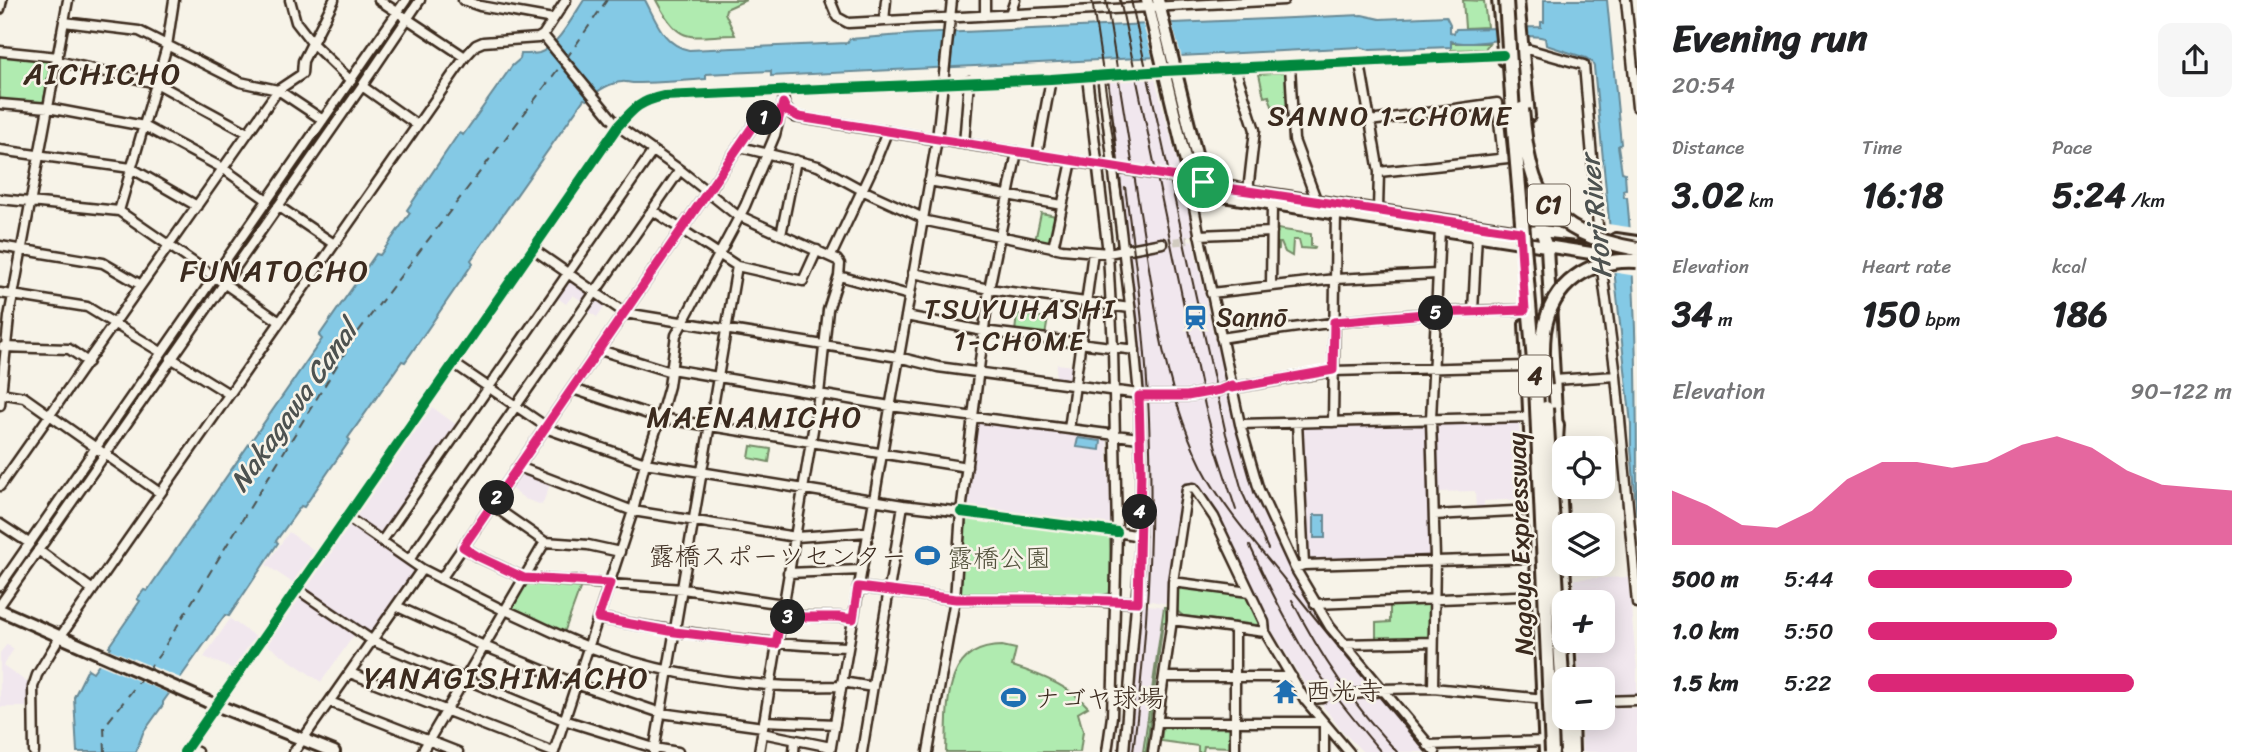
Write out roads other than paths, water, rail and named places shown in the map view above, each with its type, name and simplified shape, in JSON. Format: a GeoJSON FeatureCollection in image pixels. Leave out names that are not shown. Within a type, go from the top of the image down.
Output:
{"type":"FeatureCollection","features":[{"type":"Feature","properties":{"kind":"highway","name":"C1"},"geometry":{"type":"LineString","coordinates":[[1508,1],[1528,161],[1538,188],[1554,212],[1577,231],[1598,240],[1637,248]]}},
{"type":"Feature","properties":{"kind":"highway","name":"Nagoya Expressway"},"geometry":{"type":"LineString","coordinates":[[1508,1],[1514,129],[1536,385],[1548,748]]}},
{"type":"Feature","properties":{"kind":"highway","name":"Nagoya Expressway"},"geometry":{"type":"LineString","coordinates":[[1561,667],[1544,378],[1544,331],[1556,296],[1576,275],[1602,264],[1637,261]]}},
{"type":"Feature","properties":{"kind":"highway"},"geometry":{"type":"LineString","coordinates":[[1557,425],[1550,553],[1559,752]]}},
{"type":"Feature","properties":{"kind":"highway"},"geometry":{"type":"LineString","coordinates":[[1565,730],[1566,752]]}},
{"type":"Feature","properties":{"kind":"main road"},"geometry":{"type":"LineString","coordinates":[[1508,1],[1521,46],[1541,231],[1547,247],[1565,590]]}},
{"type":"Feature","properties":{"kind":"main road"},"geometry":{"type":"LineString","coordinates":[[1508,1],[1503,50],[1508,158],[1520,237],[1525,310],[1548,748]]}},
{"type":"Feature","properties":{"kind":"main road"},"geometry":{"type":"LineString","coordinates":[[1153,3],[1200,187]]}},
{"type":"Feature","properties":{"kind":"main road"},"geometry":{"type":"LineString","coordinates":[[1169,65],[1190,179],[1200,187],[1272,204],[1378,211],[1520,237],[1547,247],[1637,261]]}},
{"type":"Feature","properties":{"kind":"main road"},"geometry":{"type":"LineString","coordinates":[[1200,187],[1212,186],[1317,202],[1336,210],[1477,234],[1520,237],[1541,231],[1637,242]]}},
{"type":"Feature","properties":{"kind":"main road"},"geometry":{"type":"LineString","coordinates":[[0,608],[179,689],[334,752]]}},
{"type":"Feature","properties":{"kind":"main road"},"geometry":{"type":"LineString","coordinates":[[1572,730],[1573,752]]}},
{"type":"Feature","properties":{"kind":"street"},"geometry":{"type":"LineString","coordinates":[[0,9],[2,0]]}},
{"type":"Feature","properties":{"kind":"street"},"geometry":{"type":"LineString","coordinates":[[0,405],[3,347],[68,0]]}},
{"type":"Feature","properties":{"kind":"street"},"geometry":{"type":"LineString","coordinates":[[119,211],[167,46],[174,0]]}},
{"type":"Feature","properties":{"kind":"street"},"geometry":{"type":"LineString","coordinates":[[290,0],[296,22],[313,44],[351,81]]}},
{"type":"Feature","properties":{"kind":"street"},"geometry":{"type":"LineString","coordinates":[[0,486],[278,90],[302,74],[303,61],[334,0]]}},
{"type":"Feature","properties":{"kind":"street"},"geometry":{"type":"LineString","coordinates":[[379,0],[465,57]]}},
{"type":"Feature","properties":{"kind":"street"},"geometry":{"type":"LineString","coordinates":[[0,586],[406,0]]}},
{"type":"Feature","properties":{"kind":"street"},"geometry":{"type":"LineString","coordinates":[[0,608],[420,0]]}},
{"type":"Feature","properties":{"kind":"street"},"geometry":{"type":"LineString","coordinates":[[463,0],[481,6],[553,19]]}},
{"type":"Feature","properties":{"kind":"street"},"geometry":{"type":"LineString","coordinates":[[34,752],[33,687],[37,675],[60,637],[465,57],[483,42],[530,39],[543,35],[566,0]]}},
{"type":"Feature","properties":{"kind":"street"},"geometry":{"type":"LineString","coordinates":[[830,0],[837,17],[844,22],[1063,11],[1087,5],[1284,0]]}},
{"type":"Feature","properties":{"kind":"street"},"geometry":{"type":"LineString","coordinates":[[884,20],[886,0]]}},
{"type":"Feature","properties":{"kind":"street"},"geometry":{"type":"LineString","coordinates":[[396,606],[576,684],[661,713],[763,727],[830,750],[937,139],[952,0]]}},
{"type":"Feature","properties":{"kind":"street"},"geometry":{"type":"LineString","coordinates":[[985,0],[985,16]]}},
{"type":"Feature","properties":{"kind":"street"},"geometry":{"type":"LineString","coordinates":[[1010,14],[1014,0]]}},
{"type":"Feature","properties":{"kind":"street"},"geometry":{"type":"LineString","coordinates":[[1063,11],[1066,0]]}},
{"type":"Feature","properties":{"kind":"street"},"geometry":{"type":"LineString","coordinates":[[1626,0],[1634,39],[1637,107]]}},
{"type":"Feature","properties":{"kind":"street"},"geometry":{"type":"LineString","coordinates":[[64,22],[139,32],[240,82],[278,90],[323,120]]}},
{"type":"Feature","properties":{"kind":"street"},"geometry":{"type":"LineString","coordinates":[[543,35],[618,126],[740,216],[831,256],[840,264],[828,310],[819,394],[759,752]]}},
{"type":"Feature","properties":{"kind":"street"},"geometry":{"type":"LineString","coordinates":[[1521,46],[1584,65],[1604,237]]}},
{"type":"Feature","properties":{"kind":"street"},"geometry":{"type":"LineString","coordinates":[[197,752],[185,750],[618,126],[636,106],[646,100],[664,96],[1051,79],[1169,65],[1235,68],[1360,62],[1503,50]]}},
{"type":"Feature","properties":{"kind":"street"},"geometry":{"type":"LineString","coordinates":[[0,51],[57,59],[156,83],[248,133]]}},
{"type":"Feature","properties":{"kind":"street"},"geometry":{"type":"LineString","coordinates":[[1360,62],[1379,172],[1378,211]]}},
{"type":"Feature","properties":{"kind":"street"},"geometry":{"type":"LineString","coordinates":[[1290,65],[1294,140],[1317,202]]}},
{"type":"Feature","properties":{"kind":"street"},"geometry":{"type":"LineString","coordinates":[[1235,68],[1255,130],[1248,191]]}},
{"type":"Feature","properties":{"kind":"street"},"geometry":{"type":"LineString","coordinates":[[1102,75],[1139,395],[1138,602],[1124,752]]}},
{"type":"Feature","properties":{"kind":"street"},"geometry":{"type":"LineString","coordinates":[[1087,76],[1108,253],[1113,348],[1116,601],[1112,716],[1107,752]]}},
{"type":"Feature","properties":{"kind":"street"},"geometry":{"type":"LineString","coordinates":[[1037,155],[1051,79]]}},
{"type":"Feature","properties":{"kind":"street"},"geometry":{"type":"LineString","coordinates":[[964,144],[969,81]]}},
{"type":"Feature","properties":{"kind":"street"},"geometry":{"type":"LineString","coordinates":[[362,86],[417,125]]}},
{"type":"Feature","properties":{"kind":"street"},"geometry":{"type":"LineString","coordinates":[[351,673],[554,752],[620,552],[660,418],[669,386],[676,335],[740,216],[767,154],[783,103],[783,91]]}},
{"type":"Feature","properties":{"kind":"street"},"geometry":{"type":"LineString","coordinates":[[783,103],[794,117],[1190,179]]}},
{"type":"Feature","properties":{"kind":"street"},"geometry":{"type":"LineString","coordinates":[[1370,121],[1497,103],[1508,158],[1379,172]]}},
{"type":"Feature","properties":{"kind":"street"},"geometry":{"type":"LineString","coordinates":[[0,104],[48,108],[144,126],[223,169],[267,200]]}},
{"type":"Feature","properties":{"kind":"street"},"geometry":{"type":"LineString","coordinates":[[440,579],[759,117],[778,122]]}},
{"type":"Feature","properties":{"kind":"street"},"geometry":{"type":"LineString","coordinates":[[831,256],[887,132]]}},
{"type":"Feature","properties":{"kind":"street"},"geometry":{"type":"LineString","coordinates":[[740,147],[818,166],[922,219],[999,237],[1053,248],[1108,253],[1162,243]]}},
{"type":"Feature","properties":{"kind":"street"},"geometry":{"type":"LineString","coordinates":[[0,150],[131,168],[197,206]]}},
{"type":"Feature","properties":{"kind":"street"},"geometry":{"type":"LineString","coordinates":[[382,541],[653,151]]}},
{"type":"Feature","properties":{"kind":"street"},"geometry":{"type":"LineString","coordinates":[[928,752],[956,599],[961,512],[989,289],[1017,152]]}},
{"type":"Feature","properties":{"kind":"street"},"geometry":{"type":"LineString","coordinates":[[780,235],[796,160]]}},
{"type":"Feature","properties":{"kind":"street"},"geometry":{"type":"LineString","coordinates":[[1053,248],[1072,161]]}},
{"type":"Feature","properties":{"kind":"street"},"geometry":{"type":"LineString","coordinates":[[409,560],[680,170]]}},
{"type":"Feature","properties":{"kind":"street"},"geometry":{"type":"LineString","coordinates":[[929,181],[1062,205]]}},
{"type":"Feature","properties":{"kind":"street"},"geometry":{"type":"LineString","coordinates":[[1200,187],[1193,202],[1199,237],[1240,424],[1259,490],[1300,566],[1315,604],[1343,645],[1435,752]]}},
{"type":"Feature","properties":{"kind":"street"},"geometry":{"type":"LineString","coordinates":[[0,199],[119,211],[280,322]]}},
{"type":"Feature","properties":{"kind":"street"},"geometry":{"type":"LineString","coordinates":[[1271,286],[1272,204]]}},
{"type":"Feature","properties":{"kind":"street"},"geometry":{"type":"LineString","coordinates":[[278,206],[334,244]]}},
{"type":"Feature","properties":{"kind":"street"},"geometry":{"type":"LineString","coordinates":[[652,210],[737,266],[803,281],[817,250]]}},
{"type":"Feature","properties":{"kind":"street"},"geometry":{"type":"LineString","coordinates":[[1334,422],[1336,210]]}},
{"type":"Feature","properties":{"kind":"street"},"geometry":{"type":"LineString","coordinates":[[1433,688],[1435,561],[1431,419],[1440,229]]}},
{"type":"Feature","properties":{"kind":"street"},"geometry":{"type":"LineString","coordinates":[[1188,240],[1272,232]]}},
{"type":"Feature","properties":{"kind":"street"},"geometry":{"type":"LineString","coordinates":[[1474,311],[1477,234]]}},
{"type":"Feature","properties":{"kind":"street"},"geometry":{"type":"LineString","coordinates":[[0,246],[103,263],[141,285]]}},
{"type":"Feature","properties":{"kind":"street"},"geometry":{"type":"LineString","coordinates":[[533,249],[625,313],[898,357],[938,367],[1139,395],[1187,396],[1333,370],[1527,366]]}},
{"type":"Feature","properties":{"kind":"street"},"geometry":{"type":"LineString","coordinates":[[1069,429],[1093,252]]}},
{"type":"Feature","properties":{"kind":"street"},"geometry":{"type":"LineString","coordinates":[[1606,255],[1637,603]]}},
{"type":"Feature","properties":{"kind":"street"},"geometry":{"type":"LineString","coordinates":[[654,750],[737,266]]}},
{"type":"Feature","properties":{"kind":"street"},"geometry":{"type":"LineString","coordinates":[[913,273],[989,289],[1130,308]]}},
{"type":"Feature","properties":{"kind":"street"},"geometry":{"type":"LineString","coordinates":[[1211,293],[1335,279],[1437,274]]}},
{"type":"Feature","properties":{"kind":"street"},"geometry":{"type":"LineString","coordinates":[[839,276],[909,295]]}},
{"type":"Feature","properties":{"kind":"street"},"geometry":{"type":"LineString","coordinates":[[0,293],[87,307],[161,352]]}},
{"type":"Feature","properties":{"kind":"street"},"geometry":{"type":"LineString","coordinates":[[1222,338],[1334,322],[1436,313],[1525,310]]}},
{"type":"Feature","properties":{"kind":"street"},"geometry":{"type":"LineString","coordinates":[[906,316],[983,331],[1135,350]]}},
{"type":"Feature","properties":{"kind":"street"},"geometry":{"type":"LineString","coordinates":[[3,347],[69,349],[88,362]]}},
{"type":"Feature","properties":{"kind":"street"},"geometry":{"type":"LineString","coordinates":[[600,350],[671,370],[890,406],[1139,438]]}},
{"type":"Feature","properties":{"kind":"street"},"geometry":{"type":"LineString","coordinates":[[172,358],[229,394]]}},
{"type":"Feature","properties":{"kind":"street"},"geometry":{"type":"LineString","coordinates":[[453,363],[546,427],[645,463],[902,505],[961,512]]}},
{"type":"Feature","properties":{"kind":"street"},"geometry":{"type":"LineString","coordinates":[[1554,380],[1616,376]]}},
{"type":"Feature","properties":{"kind":"street"},"geometry":{"type":"LineString","coordinates":[[573,389],[660,418],[967,467]]}},
{"type":"Feature","properties":{"kind":"street"},"geometry":{"type":"LineString","coordinates":[[1,393],[24,397],[160,493]]}},
{"type":"Feature","properties":{"kind":"street"},"geometry":{"type":"LineString","coordinates":[[1240,424],[1529,417]]}},
{"type":"Feature","properties":{"kind":"street"},"geometry":{"type":"LineString","coordinates":[[1297,422],[1300,566]]}},
{"type":"Feature","properties":{"kind":"street"},"geometry":{"type":"LineString","coordinates":[[519,467],[633,510],[796,537],[868,532]]}},
{"type":"Feature","properties":{"kind":"street"},"geometry":{"type":"LineString","coordinates":[[1153,752],[1187,489],[1194,488],[1214,517],[1264,622],[1265,632],[1306,700],[1349,752]]}},
{"type":"Feature","properties":{"kind":"street"},"geometry":{"type":"LineString","coordinates":[[492,505],[545,542],[588,545],[620,552]]}},
{"type":"Feature","properties":{"kind":"street"},"geometry":{"type":"LineString","coordinates":[[862,752],[902,505]]}},
{"type":"Feature","properties":{"kind":"street"},"geometry":{"type":"LineString","coordinates":[[1434,515],[1534,510]]}},
{"type":"Feature","properties":{"kind":"street"},"geometry":{"type":"LineString","coordinates":[[347,517],[440,579],[588,647],[668,672],[769,686],[842,684],[873,687]]}},
{"type":"Feature","properties":{"kind":"street"},"geometry":{"type":"LineString","coordinates":[[0,524],[29,543]]}},
{"type":"Feature","properties":{"kind":"street"},"geometry":{"type":"LineString","coordinates":[[1117,532],[1140,536]]}},
{"type":"Feature","properties":{"kind":"street"},"geometry":{"type":"LineString","coordinates":[[422,752],[545,542]]}},
{"type":"Feature","properties":{"kind":"street"},"geometry":{"type":"LineString","coordinates":[[463,547],[524,578],[683,589],[783,604]]}},
{"type":"Feature","properties":{"kind":"street"},"geometry":{"type":"LineString","coordinates":[[38,550],[93,590]]}},
{"type":"Feature","properties":{"kind":"street"},"geometry":{"type":"LineString","coordinates":[[1300,566],[1536,558]]}},
{"type":"Feature","properties":{"kind":"street"},"geometry":{"type":"LineString","coordinates":[[294,752],[422,569]]}},
{"type":"Feature","properties":{"kind":"street"},"geometry":{"type":"LineString","coordinates":[[788,573],[861,570]]}},
{"type":"Feature","properties":{"kind":"street"},"geometry":{"type":"LineString","coordinates":[[1173,582],[1249,592]]}},
{"type":"Feature","properties":{"kind":"street"},"geometry":{"type":"LineString","coordinates":[[858,587],[956,599],[1138,602]]}},
{"type":"Feature","properties":{"kind":"street"},"geometry":{"type":"LineString","coordinates":[[297,589],[373,641],[564,720],[654,750],[678,752]]}},
{"type":"Feature","properties":{"kind":"street"},"geometry":{"type":"LineString","coordinates":[[1315,604],[1538,596]]}},
{"type":"Feature","properties":{"kind":"street"},"geometry":{"type":"LineString","coordinates":[[781,617],[853,619]]}},
{"type":"Feature","properties":{"kind":"street"},"geometry":{"type":"LineString","coordinates":[[598,618],[675,632],[776,644],[848,647]]}},
{"type":"Feature","properties":{"kind":"street"},"geometry":{"type":"LineString","coordinates":[[1172,620],[1265,632]]}},
{"type":"Feature","properties":{"kind":"street"},"geometry":{"type":"LineString","coordinates":[[1235,628],[1235,752]]}},
{"type":"Feature","properties":{"kind":"street"},"geometry":{"type":"LineString","coordinates":[[1343,645],[1433,642]]}},
{"type":"Feature","properties":{"kind":"street"},"geometry":{"type":"LineString","coordinates":[[1164,677],[1292,677]]}},
{"type":"Feature","properties":{"kind":"street"},"geometry":{"type":"LineString","coordinates":[[1354,694],[1433,688],[1552,700]]}},
{"type":"Feature","properties":{"kind":"street"},"geometry":{"type":"LineString","coordinates":[[1306,700],[1322,698]]}},
{"type":"Feature","properties":{"kind":"street"},"geometry":{"type":"LineString","coordinates":[[1615,701],[1637,701]]}},
{"type":"Feature","properties":{"kind":"street"},"geometry":{"type":"LineString","coordinates":[[330,702],[458,752]]}},
{"type":"Feature","properties":{"kind":"street"},"geometry":{"type":"LineString","coordinates":[[1112,716],[1128,718]]}},
{"type":"Feature","properties":{"kind":"street"},"geometry":{"type":"LineString","coordinates":[[1157,722],[1323,723]]}},
{"type":"Feature","properties":{"kind":"street"},"geometry":{"type":"LineString","coordinates":[[763,727],[779,723],[835,724]]}},
{"type":"Feature","properties":{"kind":"street"},"geometry":{"type":"LineString","coordinates":[[1323,723],[1324,752]]}},
{"type":"Feature","properties":{"kind":"street"},"geometry":{"type":"LineString","coordinates":[[794,752],[795,740]]}},
{"type":"Feature","properties":{"kind":"street"},"geometry":{"type":"LineString","coordinates":[[1428,745],[1548,748]]}},
{"type":"Feature","properties":{"kind":"water","name":"Nakagawa Canal"},"geometry":{"type":"Polygon","coordinates":[[[584,0],[645,0],[667,37],[673,43],[689,50],[847,43],[850,39],[916,34],[1362,15],[1380,19],[1446,16],[1450,32],[1454,33],[1456,29],[1541,27],[1541,22],[1544,22],[1544,0],[1607,0],[1621,144],[1618,146],[1622,172],[1625,173],[1626,189],[1623,190],[1624,197],[1627,197],[1633,276],[1637,516],[1631,424],[1594,67],[1586,58],[1546,45],[1545,38],[1535,36],[1474,43],[1451,41],[1451,47],[1370,50],[1360,47],[771,76],[771,71],[706,74],[706,79],[617,83],[603,88],[587,100],[584,99],[471,260],[473,263],[405,362],[402,361],[348,438],[350,440],[304,507],[301,506],[276,541],[278,543],[229,616],[225,615],[163,702],[143,733],[136,752],[77,752],[74,697],[88,669],[93,672],[111,647],[109,646],[140,601],[137,599],[144,590],[147,591],[322,339],[319,336],[376,254],[380,255],[410,213],[407,210],[459,133],[463,135],[521,54],[546,50],[565,30],[584,0]]]}},
{"type":"Feature","properties":{"kind":"water"},"geometry":{"type":"Polygon","coordinates":[[[1078,438],[1101,441],[1100,450],[1076,447],[1078,438]]]}},
{"type":"Feature","properties":{"kind":"water"},"geometry":{"type":"Polygon","coordinates":[[[1314,515],[1325,515],[1325,538],[1314,538],[1314,515]]]}},
{"type":"Feature","properties":{"kind":"tunnel"},"geometry":{"type":"LineString","coordinates":[[1162,243],[1188,240]]}},
{"type":"Feature","properties":{"kind":"tunnel"},"geometry":{"type":"LineString","coordinates":[[1322,698],[1354,694]]}},
{"type":"Feature","properties":{"kind":"railway"},"geometry":{"type":"LineString","coordinates":[[1092,0],[1122,198]]}},
{"type":"Feature","properties":{"kind":"railway"},"geometry":{"type":"LineString","coordinates":[[1106,0],[1159,330],[1166,365],[1187,434],[1210,482],[1240,525],[1426,752]]}},
{"type":"Feature","properties":{"kind":"railway"},"geometry":{"type":"LineString","coordinates":[[1120,0],[1205,406],[1236,510]]}},
{"type":"Feature","properties":{"kind":"railway"},"geometry":{"type":"LineString","coordinates":[[1131,0],[1226,434],[1243,494],[1268,549]]}},
{"type":"Feature","properties":{"kind":"railway"},"geometry":{"type":"LineString","coordinates":[[1125,187],[1137,274],[1148,390],[1151,503],[1148,586],[1133,752]]}},
{"type":"Feature","properties":{"kind":"railway"},"geometry":{"type":"LineString","coordinates":[[1250,546],[1302,648],[1381,752]]}},
{"type":"Feature","properties":{"kind":"railway"},"geometry":{"type":"LineString","coordinates":[[1292,600],[1339,680],[1366,717],[1397,752]]}},
{"type":"Feature","properties":{"kind":"place","name":"Sannō"},"geometry":{"type":"Point","coordinates":[1196,317]}},
{"type":"Feature","properties":{"kind":"place","name":"露橋スポーツセンター"},"geometry":{"type":"Point","coordinates":[927,556]}},
{"type":"Feature","properties":{"kind":"place","name":"西光寺"},"geometry":{"type":"Point","coordinates":[1285,691]}},
{"type":"Feature","properties":{"kind":"place","name":"ナゴヤ球場"},"geometry":{"type":"Point","coordinates":[1014,698]}},
{"type":"Feature","properties":{"kind":"district","name":"AICHICHO"},"geometry":{"type":"Point","coordinates":[103,74]}},
{"type":"Feature","properties":{"kind":"district","name":"SANNO 1-CHOME"},"geometry":{"type":"Point","coordinates":[1390,115]}},
{"type":"Feature","properties":{"kind":"district","name":"FUNATOCHO"},"geometry":{"type":"Point","coordinates":[275,271]}},
{"type":"Feature","properties":{"kind":"district","name":"TSUYUHASHI 1-CHOME"},"geometry":{"type":"Point","coordinates":[1020,324]}},
{"type":"Feature","properties":{"kind":"district","name":"MAENAMICHO"},"geometry":{"type":"Point","coordinates":[755,417]}},
{"type":"Feature","properties":{"kind":"district","name":"YANAGISHIMACHO"},"geometry":{"type":"Point","coordinates":[507,678]}},
{"type":"Feature","properties":{"kind":"water label","name":"Hori River"},"geometry":{"type":"Point","coordinates":[1595,217]}},
{"type":"Feature","properties":{"kind":"park label","name":"露橋公園"},"geometry":{"type":"Point","coordinates":[999,558]}}]}
